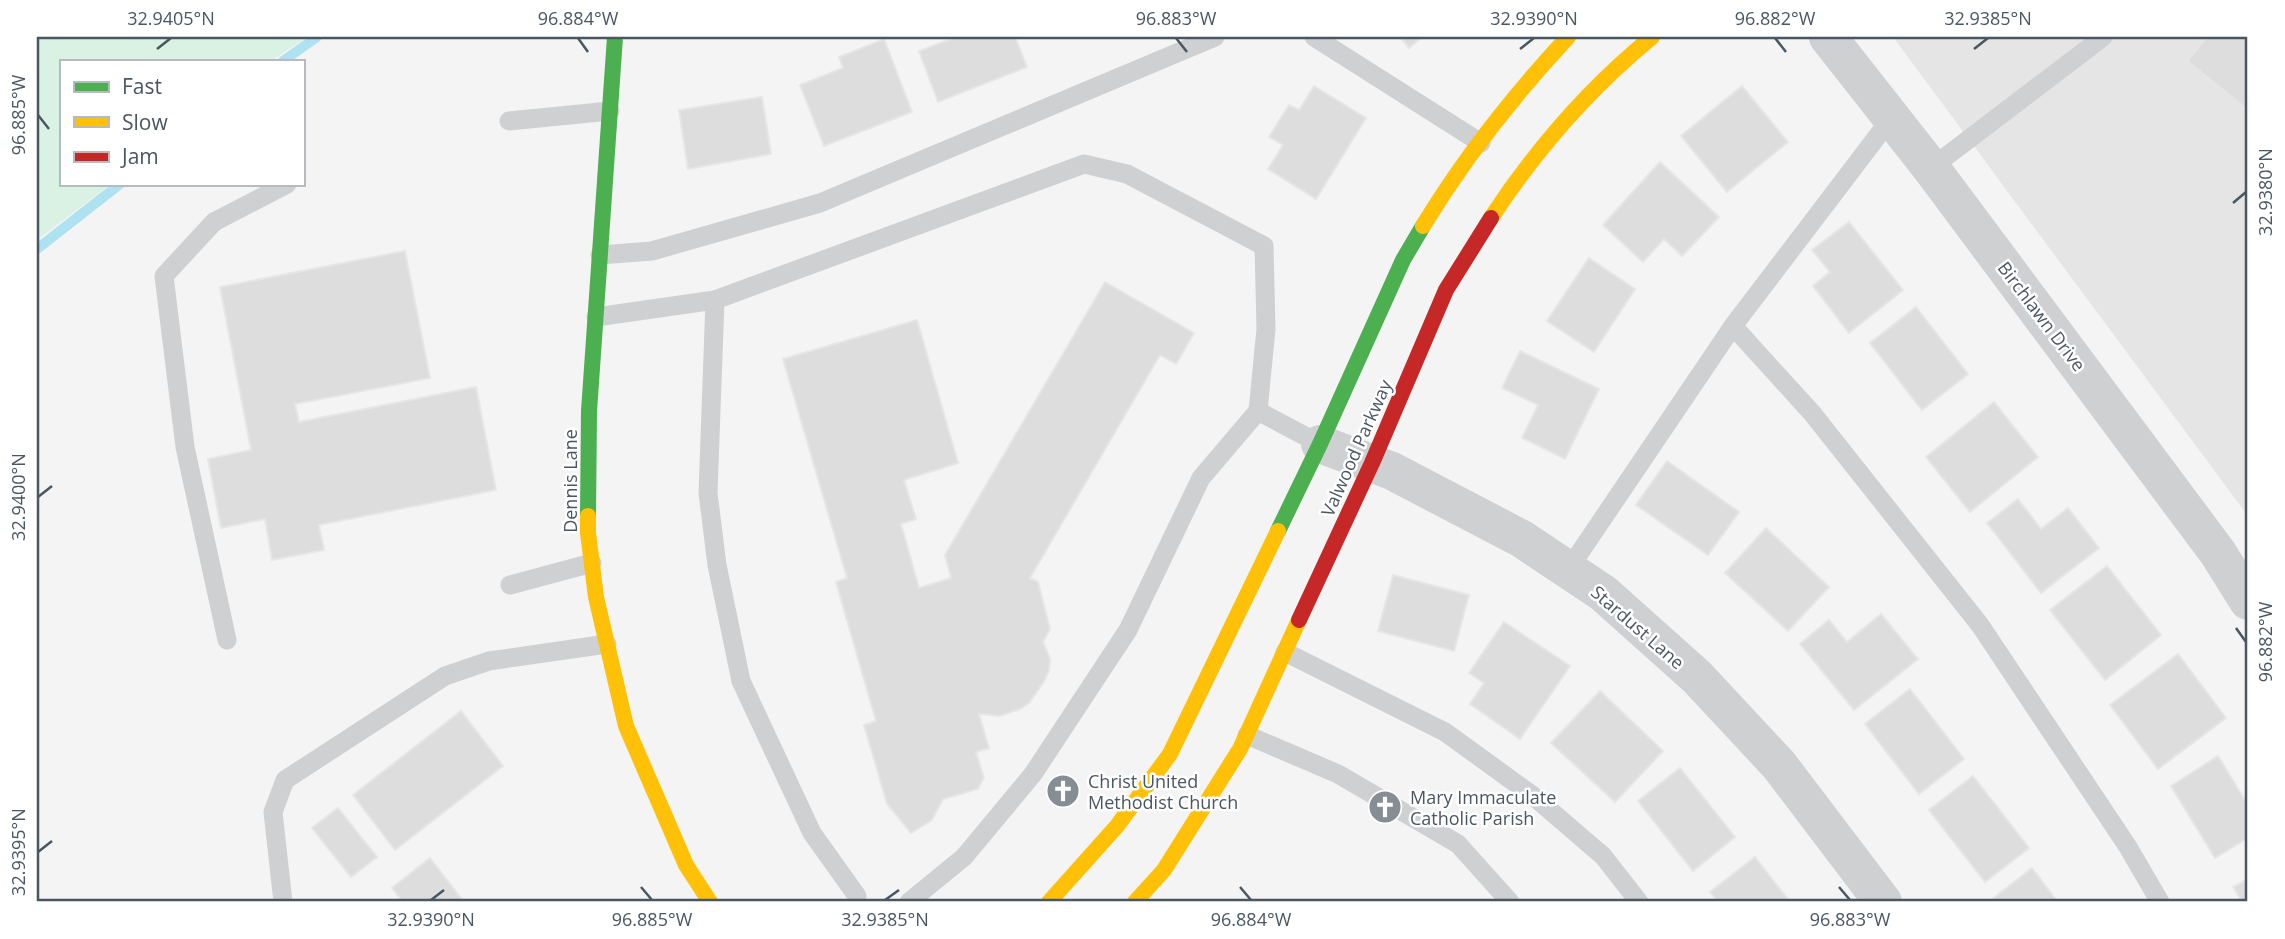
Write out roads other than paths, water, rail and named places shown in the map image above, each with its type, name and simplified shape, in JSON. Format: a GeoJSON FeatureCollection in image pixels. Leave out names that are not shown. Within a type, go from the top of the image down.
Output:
{"type":"FeatureCollection","features":[{"type":"Feature","properties":{"kind":"main road","name":"Dennis Lane"},"geometry":{"type":"LineString","coordinates":[[615,37],[589,411],[588,534],[596,597],[626,726],[686,865],[710,902]]}},
{"type":"Feature","properties":{"kind":"main road","name":"Valwood Parkway"},"geometry":{"type":"LineString","coordinates":[[1049,902],[1117,826],[1170,754],[1320,444],[1403,260],[1430,215],[1482,143],[1539,67],[1568,37]]}},
{"type":"Feature","properties":{"kind":"main road","name":"Valwood Parkway"},"geometry":{"type":"LineString","coordinates":[[1135,902],[1164,870],[1247,735],[1372,463],[1446,290],[1493,215],[1526,169],[1577,110],[1652,37]]}},
{"type":"Feature","properties":{"kind":"street","name":"Birchlawn Drive"},"geometry":{"type":"LineString","coordinates":[[1828,37],[1931,168],[2218,553],[2248,601]]}},
{"type":"Feature","properties":{"kind":"street","name":"Stardust Lane"},"geometry":{"type":"LineString","coordinates":[[1320,444],[1392,471],[1522,539],[1603,593],[1696,677],[1779,765],[1883,902]]}},
{"type":"Feature","properties":{"kind":"lane"},"geometry":{"type":"LineString","coordinates":[[600,255],[652,251],[820,203],[1215,37]]}},
{"type":"Feature","properties":{"kind":"lane"},"geometry":{"type":"LineString","coordinates":[[1314,37],[1482,143]]}},
{"type":"Feature","properties":{"kind":"lane"},"geometry":{"type":"LineString","coordinates":[[1931,168],[2103,37]]}},
{"type":"Feature","properties":{"kind":"lane"},"geometry":{"type":"LineString","coordinates":[[509,121],[610,111]]}},
{"type":"Feature","properties":{"kind":"lane"},"geometry":{"type":"LineString","coordinates":[[1568,570],[1733,326],[1892,117]]}},
{"type":"Feature","properties":{"kind":"lane"},"geometry":{"type":"LineString","coordinates":[[596,317],[715,300],[1084,164],[1127,174],[1264,246],[1266,330],[1258,411],[1201,478],[1128,630],[1033,774],[964,857],[909,902]]}},
{"type":"Feature","properties":{"kind":"lane"},"geometry":{"type":"LineString","coordinates":[[228,639],[185,447],[164,276],[214,222],[283,186]]}},
{"type":"Feature","properties":{"kind":"lane"},"geometry":{"type":"LineString","coordinates":[[715,300],[708,493],[718,565],[741,681],[812,833],[856,900]]}},
{"type":"Feature","properties":{"kind":"lane"},"geometry":{"type":"LineString","coordinates":[[1733,326],[1812,412],[1980,625],[2128,847],[2160,902]]}},
{"type":"Feature","properties":{"kind":"lane"},"geometry":{"type":"LineString","coordinates":[[1258,411],[1320,444]]}},
{"type":"Feature","properties":{"kind":"lane"},"geometry":{"type":"LineString","coordinates":[[510,584],[592,563]]}},
{"type":"Feature","properties":{"kind":"lane"},"geometry":{"type":"LineString","coordinates":[[283,902],[273,812],[285,780],[445,676],[489,661],[607,644]]}},
{"type":"Feature","properties":{"kind":"lane"},"geometry":{"type":"LineString","coordinates":[[1285,652],[1445,732],[1532,794],[1603,856],[1639,902]]}},
{"type":"Feature","properties":{"kind":"lane"},"geometry":{"type":"LineString","coordinates":[[1247,735],[1338,774],[1458,844],[1510,902]]}},
{"type":"Feature","properties":{"kind":"waterway"},"geometry":{"type":"LineString","coordinates":[[284,60],[317,37]]}},
{"type":"Feature","properties":{"kind":"waterway"},"geometry":{"type":"LineString","coordinates":[[37,249],[117,186]]}},
{"type":"Feature","properties":{"kind":"place","name":"Christ United Methodist Church"},"geometry":{"type":"Point","coordinates":[1063,791]}},
{"type":"Feature","properties":{"kind":"place","name":"Mary Immaculate Catholic Parish"},"geometry":{"type":"Point","coordinates":[1385,807]}}]}
